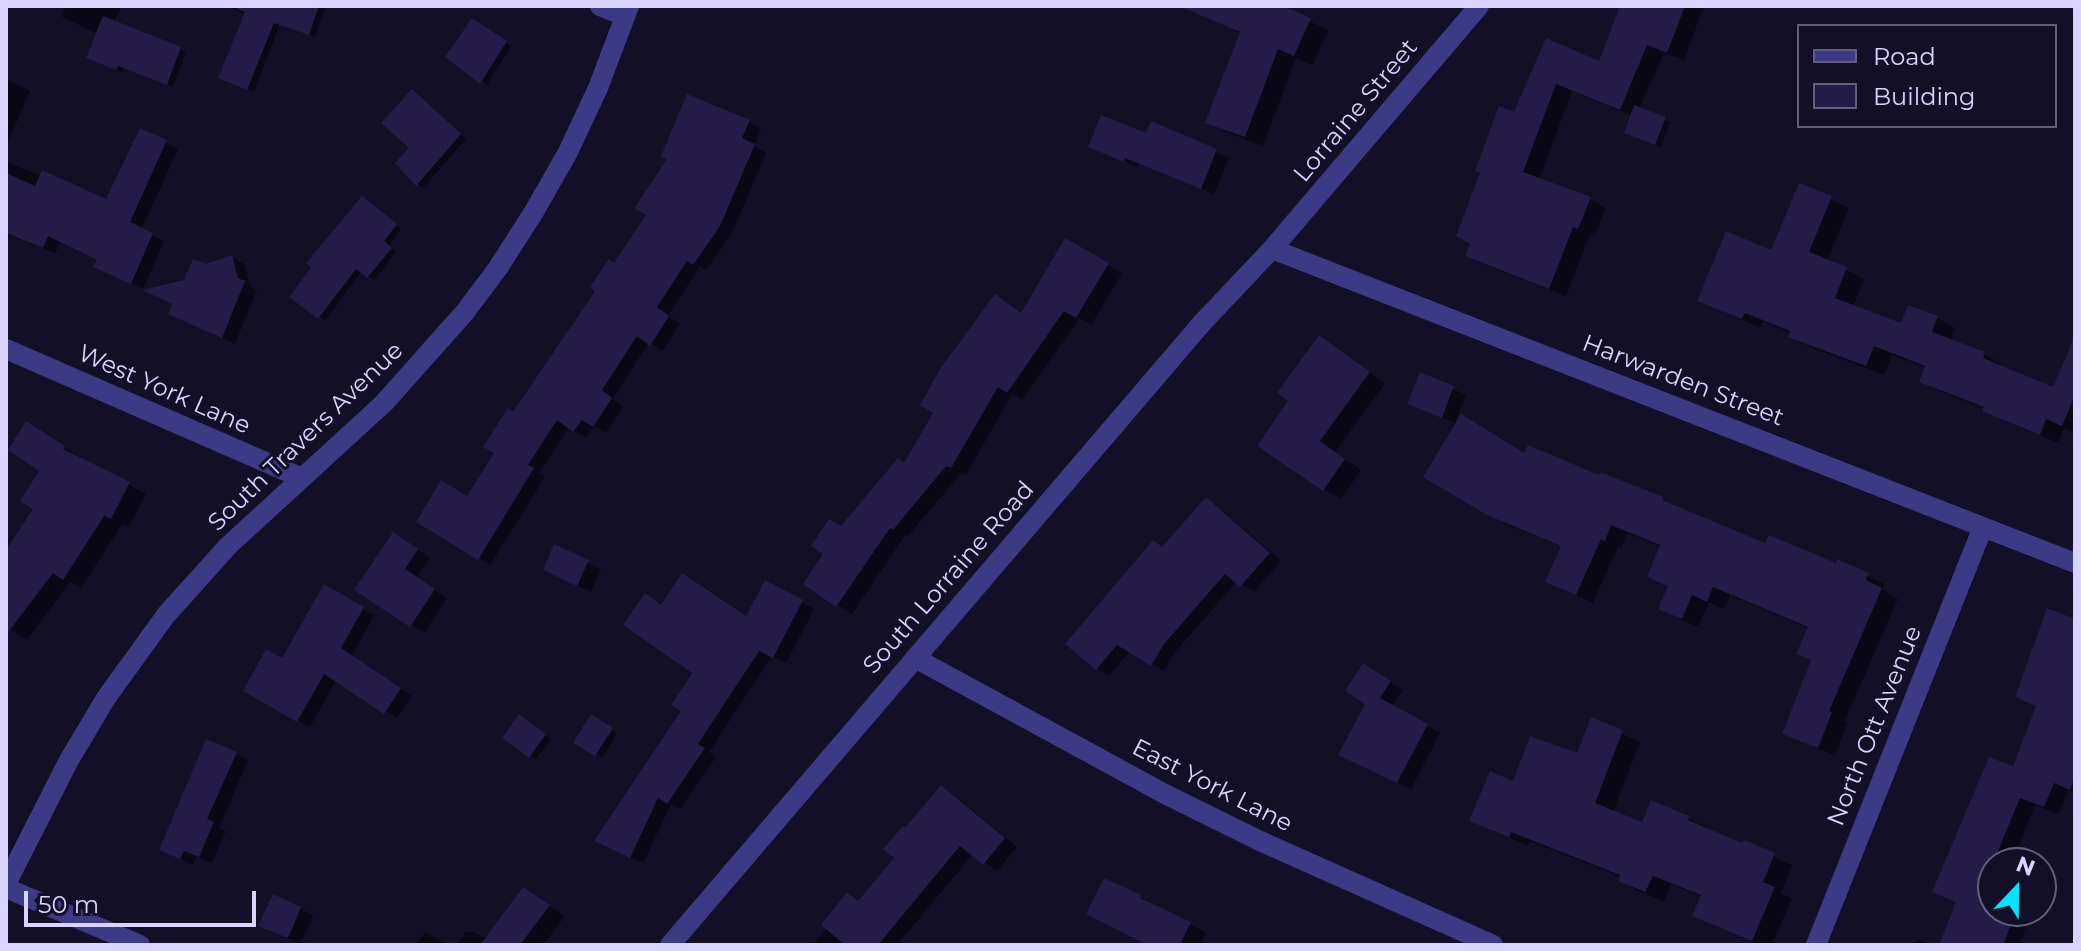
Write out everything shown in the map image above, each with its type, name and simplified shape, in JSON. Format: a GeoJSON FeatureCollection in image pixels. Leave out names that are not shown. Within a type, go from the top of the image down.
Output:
{"type":"FeatureCollection","features":[{"type":"Feature","properties":{"kind":"street"},"geometry":{"type":"LineString","coordinates":[[600,6],[627,11]]}},
{"type":"Feature","properties":{"kind":"street","name":"Lorraine Street"},"geometry":{"type":"LineString","coordinates":[[1272,249],[1479,6]]}},
{"type":"Feature","properties":{"kind":"street","name":"South Travers Avenue"},"geometry":{"type":"LineString","coordinates":[[6,886],[68,762],[106,698],[166,615],[228,546],[384,403],[423,361],[498,268],[568,152],[598,88],[627,11]]}},
{"type":"Feature","properties":{"kind":"street","name":"Harwarden Street"},"geometry":{"type":"LineString","coordinates":[[1272,249],[2075,563]]}},
{"type":"Feature","properties":{"kind":"street","name":"South Lorraine Road"},"geometry":{"type":"LineString","coordinates":[[670,945],[1202,323],[1272,249]]}},
{"type":"Feature","properties":{"kind":"street","name":"West York Lane"},"geometry":{"type":"LineString","coordinates":[[6,349],[302,478]]}},
{"type":"Feature","properties":{"kind":"street","name":"North Ott Avenue"},"geometry":{"type":"LineString","coordinates":[[1816,945],[1983,527]]}},
{"type":"Feature","properties":{"kind":"street","name":"East York Lane"},"geometry":{"type":"LineString","coordinates":[[915,658],[1149,785],[1260,841],[1493,945]]}},
{"type":"Feature","properties":{"kind":"street"},"geometry":{"type":"LineString","coordinates":[[6,886],[140,945]]}},
{"type":"Feature","properties":{"kind":"building"},"geometry":{"type":"Polygon","coordinates":[[[237,6],[319,6],[309,35],[274,23],[247,90],[218,78],[245,12],[237,6]]]}},
{"type":"Feature","properties":{"kind":"building"},"geometry":{"type":"Polygon","coordinates":[[[1179,6],[1283,6],[1311,18],[1294,56],[1278,49],[1245,137],[1205,123],[1240,32],[1179,6]]]}},
{"type":"Feature","properties":{"kind":"building"},"geometry":{"type":"Polygon","coordinates":[[[1620,6],[1685,6],[1667,53],[1647,45],[1620,110],[1556,84],[1523,172],[1591,197],[1578,229],[1573,227],[1549,289],[1465,256],[1470,244],[1456,236],[1480,173],[1475,171],[1499,106],[1514,112],[1546,38],[1599,61],[1620,6]]]}},
{"type":"Feature","properties":{"kind":"building"},"geometry":{"type":"Polygon","coordinates":[[[103,16],[181,47],[167,85],[118,66],[116,70],[86,58],[103,16]]]}},
{"type":"Feature","properties":{"kind":"building"},"geometry":{"type":"Polygon","coordinates":[[[472,18],[507,41],[480,84],[445,57],[472,18]]]}},
{"type":"Feature","properties":{"kind":"building"},"geometry":{"type":"Polygon","coordinates":[[[412,89],[461,134],[416,186],[395,163],[409,148],[381,123],[412,89]]]}},
{"type":"Feature","properties":{"kind":"building"},"geometry":{"type":"Polygon","coordinates":[[[687,94],[750,120],[742,138],[755,144],[720,226],[693,265],[687,261],[657,307],[669,316],[650,346],[637,336],[602,390],[612,398],[593,427],[582,420],[573,432],[557,420],[528,465],[534,468],[478,560],[416,522],[441,480],[467,496],[494,453],[483,447],[508,408],[513,412],[595,291],[590,287],[609,259],[614,263],[646,215],[634,208],[667,159],[661,156],[687,94]]]}},
{"type":"Feature","properties":{"kind":"building"},"geometry":{"type":"Polygon","coordinates":[[[1634,105],[1666,117],[1655,145],[1624,133],[1634,105]]]}},
{"type":"Feature","properties":{"kind":"building"},"geometry":{"type":"Polygon","coordinates":[[[1101,115],[1146,133],[1151,121],[1217,149],[1201,189],[1125,158],[1124,162],[1088,147],[1101,115]]]}},
{"type":"Feature","properties":{"kind":"building"},"geometry":{"type":"Polygon","coordinates":[[[140,128],[167,140],[130,222],[153,233],[131,284],[93,267],[97,260],[48,236],[43,248],[6,233],[6,173],[35,186],[42,170],[106,199],[140,128]]]}},
{"type":"Feature","properties":{"kind":"building"},"geometry":{"type":"Polygon","coordinates":[[[1799,183],[1832,196],[1809,252],[1847,267],[1835,298],[1901,323],[1908,305],[1938,316],[1932,332],[1985,352],[1983,358],[2053,387],[2075,336],[2075,395],[2062,426],[2046,419],[2040,435],[1982,411],[1984,407],[1919,382],[1925,366],[1874,346],[1866,366],[1788,337],[1790,331],[1745,313],[1742,319],[1697,301],[1726,231],[1771,250],[1799,183]]]}},
{"type":"Feature","properties":{"kind":"building"},"geometry":{"type":"Polygon","coordinates":[[[362,196],[397,224],[384,241],[392,248],[367,278],[356,269],[318,319],[289,297],[311,268],[306,263],[362,196]]]}},
{"type":"Feature","properties":{"kind":"building"},"geometry":{"type":"Polygon","coordinates":[[[1065,238],[1109,263],[1076,318],[1064,311],[1007,393],[998,387],[951,468],[946,466],[893,530],[890,528],[836,607],[803,584],[823,554],[811,546],[829,519],[841,526],[898,458],[904,463],[933,413],[920,405],[940,369],[995,294],[1021,313],[1065,238]]]}},
{"type":"Feature","properties":{"kind":"building"},"geometry":{"type":"Polygon","coordinates":[[[232,255],[238,278],[245,281],[222,338],[168,314],[172,304],[142,290],[184,280],[193,259],[206,264],[232,255]]]}},
{"type":"Feature","properties":{"kind":"building"},"geometry":{"type":"Polygon","coordinates":[[[1319,335],[1370,372],[1320,441],[1345,459],[1323,491],[1257,446],[1288,401],[1277,393],[1319,335]]]}},
{"type":"Feature","properties":{"kind":"building"},"geometry":{"type":"Polygon","coordinates":[[[1420,372],[1454,386],[1442,418],[1407,404],[1420,372]]]}},
{"type":"Feature","properties":{"kind":"building"},"geometry":{"type":"Polygon","coordinates":[[[1461,414],[1524,453],[1528,445],[1599,475],[1600,472],[1663,497],[1662,500],[1765,543],[1769,535],[1869,573],[1866,580],[1882,588],[1829,711],[1832,712],[1818,748],[1782,734],[1811,660],[1796,654],[1808,627],[1713,587],[1707,602],[1692,595],[1682,619],[1658,609],[1668,586],[1647,577],[1660,545],[1611,525],[1605,541],[1601,539],[1576,595],[1545,582],[1561,546],[1487,515],[1423,477],[1461,414]]]}},
{"type":"Feature","properties":{"kind":"building"},"geometry":{"type":"Polygon","coordinates":[[[26,421],[65,446],[63,449],[130,482],[111,519],[104,516],[63,580],[53,573],[6,635],[6,550],[33,509],[20,501],[39,471],[8,450],[26,421]]]}},
{"type":"Feature","properties":{"kind":"building"},"geometry":{"type":"Polygon","coordinates":[[[1206,497],[1270,553],[1240,587],[1225,574],[1164,644],[1151,666],[1117,645],[1096,670],[1065,644],[1153,540],[1162,547],[1206,497]]]}},
{"type":"Feature","properties":{"kind":"building"},"geometry":{"type":"Polygon","coordinates":[[[393,532],[418,549],[405,569],[435,589],[410,627],[354,590],[393,532]]]}},
{"type":"Feature","properties":{"kind":"building"},"geometry":{"type":"Polygon","coordinates":[[[554,544],[589,560],[577,586],[543,570],[554,544]]]}},
{"type":"Feature","properties":{"kind":"building"},"geometry":{"type":"Polygon","coordinates":[[[682,573],[746,616],[765,580],[803,600],[773,658],[759,651],[698,744],[705,748],[667,804],[658,798],[630,858],[594,841],[681,711],[671,705],[692,673],[623,625],[645,593],[661,605],[682,573]]]}},
{"type":"Feature","properties":{"kind":"building"},"geometry":{"type":"Polygon","coordinates":[[[324,584],[364,607],[341,648],[401,688],[384,714],[324,674],[297,722],[243,691],[266,649],[282,658],[324,584]]]}},
{"type":"Feature","properties":{"kind":"building"},"geometry":{"type":"Polygon","coordinates":[[[2047,608],[2075,619],[2075,776],[2070,790],[2054,783],[2044,807],[2020,798],[2000,847],[1977,847],[1977,927],[2010,927],[2003,945],[1939,945],[1956,902],[1932,892],[1989,757],[2013,766],[2036,706],[2015,697],[2047,608]]]}},
{"type":"Feature","properties":{"kind":"building"},"geometry":{"type":"Polygon","coordinates":[[[1363,663],[1391,681],[1380,698],[1428,724],[1397,783],[1338,755],[1365,704],[1345,691],[1363,663]]]}},
{"type":"Feature","properties":{"kind":"building"},"geometry":{"type":"Polygon","coordinates":[[[519,714],[546,734],[529,758],[502,738],[519,714]]]}},
{"type":"Feature","properties":{"kind":"building"},"geometry":{"type":"Polygon","coordinates":[[[591,714],[613,728],[595,756],[573,743],[591,714]]]}},
{"type":"Feature","properties":{"kind":"building"},"geometry":{"type":"Polygon","coordinates":[[[1591,717],[1623,730],[1595,803],[1642,822],[1651,800],[1689,816],[1688,820],[1775,853],[1763,882],[1775,887],[1752,941],[1692,916],[1701,895],[1653,876],[1645,892],[1618,881],[1620,875],[1511,832],[1509,837],[1469,821],[1490,771],[1513,781],[1530,736],[1577,753],[1591,717]]]}},
{"type":"Feature","properties":{"kind":"building"},"geometry":{"type":"Polygon","coordinates":[[[206,739],[237,752],[207,819],[214,822],[199,857],[184,851],[180,859],[159,850],[206,739]]]}},
{"type":"Feature","properties":{"kind":"building"},"geometry":{"type":"Polygon","coordinates":[[[941,785],[1005,838],[983,865],[960,846],[878,945],[845,945],[821,925],[847,892],[858,901],[894,858],[883,849],[941,785]]]}},
{"type":"Feature","properties":{"kind":"building"},"geometry":{"type":"Polygon","coordinates":[[[1104,878],[1191,922],[1180,945],[1147,945],[1086,914],[1104,878]]]}},
{"type":"Feature","properties":{"kind":"building"},"geometry":{"type":"Polygon","coordinates":[[[523,887],[550,905],[520,945],[480,945],[523,887]]]}},
{"type":"Feature","properties":{"kind":"building"},"geometry":{"type":"Polygon","coordinates":[[[273,894],[301,907],[288,938],[258,926],[273,894]]]}}]}
